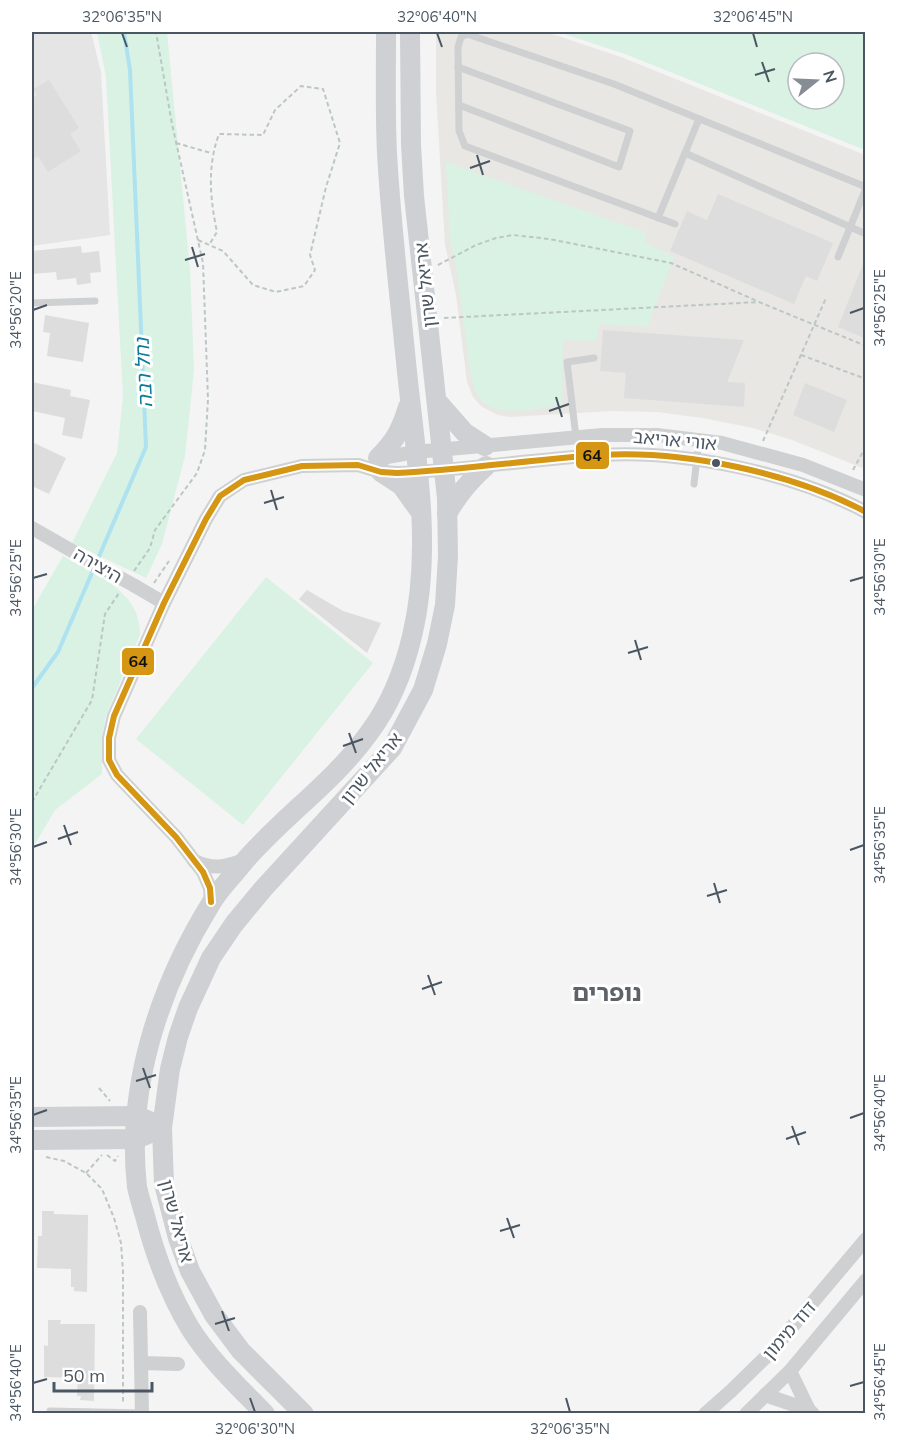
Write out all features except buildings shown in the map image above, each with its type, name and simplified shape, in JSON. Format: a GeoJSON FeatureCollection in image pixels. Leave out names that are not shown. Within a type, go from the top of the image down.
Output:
{"type":"FeatureCollection","features":[{"type":"Feature","properties":{"kind":"main road","name":"אריאל שרון"},"geometry":{"type":"LineString","coordinates":[[265,1413],[221,1368],[192,1330],[166,1281],[152,1245],[137,1188],[137,1175],[129,1145],[137,1116],[152,1029],[176,968],[211,902],[246,859],[339,768],[370,732],[385,707],[402,669],[412,638],[419,602],[422,555],[417,472],[390,199],[386,138],[386,32]]}},
{"type":"Feature","properties":{"kind":"main road","name":"אריאל שרון"},"geometry":{"type":"LineString","coordinates":[[304,1413],[241,1351],[214,1315],[190,1270],[178,1238],[164,1184],[162,1128],[170,1069],[178,1036],[211,958],[234,924],[263,889],[392,748],[423,690],[437,644],[445,605],[448,556],[447,514],[429,318],[414,196],[410,32]]}},
{"type":"Feature","properties":{"kind":"main road"},"geometry":{"type":"LineString","coordinates":[[437,400],[465,433],[485,446]]}},
{"type":"Feature","properties":{"kind":"main road"},"geometry":{"type":"LineString","coordinates":[[410,401],[397,437],[380,465],[401,485],[420,512]]}},
{"type":"Feature","properties":{"kind":"main road"},"geometry":{"type":"LineString","coordinates":[[447,514],[457,495],[486,466]]}},
{"type":"Feature","properties":{"kind":"main road"},"geometry":{"type":"LineString","coordinates":[[101,1116],[116,1108],[131,1094],[143,1074]]}},
{"type":"Feature","properties":{"kind":"main road"},"geometry":{"type":"LineString","coordinates":[[32,1117],[137,1116],[162,1128]]}},
{"type":"Feature","properties":{"kind":"main road"},"geometry":{"type":"LineString","coordinates":[[35,1148],[103,1139],[129,1145],[162,1128]]}},
{"type":"Feature","properties":{"kind":"street","name":"אורי אריאב"},"geometry":{"type":"LineString","coordinates":[[380,465],[415,452],[602,435],[657,435],[722,443],[804,465],[866,490]]}},
{"type":"Feature","properties":{"kind":"street","name":"אורי אריאב"},"geometry":{"type":"LineString","coordinates":[[380,465],[417,472],[603,455],[656,455],[697,459],[798,483],[866,512]]}},
{"type":"Feature","properties":{"kind":"street"},"geometry":{"type":"LineString","coordinates":[[211,902],[210,888],[202,872],[176,837],[117,775],[109,760],[109,738],[114,716],[164,603],[220,496],[244,480],[271,472],[302,466],[380,465]]}},
{"type":"Feature","properties":{"kind":"street","name":"היצירה"},"geometry":{"type":"LineString","coordinates":[[32,528],[164,603]]}},
{"type":"Feature","properties":{"kind":"street"},"geometry":{"type":"LineString","coordinates":[[194,861],[208,867],[226,867],[246,859]]}},
{"type":"Feature","properties":{"kind":"street","name":"דוד מימון"},"geometry":{"type":"LineString","coordinates":[[705,1413],[770,1353],[866,1239]]}},
{"type":"Feature","properties":{"kind":"street","name":"דוד מימון"},"geometry":{"type":"LineString","coordinates":[[746,1413],[790,1371],[866,1280]]}},
{"type":"Feature","properties":{"kind":"street"},"geometry":{"type":"LineString","coordinates":[[140,1312],[142,1413]]}},
{"type":"Feature","properties":{"kind":"street"},"geometry":{"type":"LineString","coordinates":[[141,1363],[178,1364]]}},
{"type":"Feature","properties":{"kind":"street"},"geometry":{"type":"LineString","coordinates":[[790,1371],[811,1412]]}},
{"type":"Feature","properties":{"kind":"street"},"geometry":{"type":"LineString","coordinates":[[765,1395],[811,1412]]}},
{"type":"Feature","properties":{"kind":"lane"},"geometry":{"type":"LineString","coordinates":[[675,224],[465,146],[459,131],[458,47],[461,37],[468,34],[614,84],[866,187],[838,256]]}},
{"type":"Feature","properties":{"kind":"lane"},"geometry":{"type":"LineString","coordinates":[[458,67],[630,131],[619,166],[459,105]]}},
{"type":"Feature","properties":{"kind":"lane"},"geometry":{"type":"LineString","coordinates":[[658,218],[699,119]]}},
{"type":"Feature","properties":{"kind":"lane"},"geometry":{"type":"LineString","coordinates":[[685,153],[866,234]]}},
{"type":"Feature","properties":{"kind":"lane"},"geometry":{"type":"LineString","coordinates":[[32,303],[95,302]]}},
{"type":"Feature","properties":{"kind":"lane"},"geometry":{"type":"LineString","coordinates":[[576,437],[567,362],[594,358]]}},
{"type":"Feature","properties":{"kind":"lane"},"geometry":{"type":"LineString","coordinates":[[694,484],[699,440]]}},
{"type":"Feature","properties":{"kind":"lane"},"geometry":{"type":"LineString","coordinates":[[50,1411],[142,1413]]}},
{"type":"Feature","properties":{"kind":"path"},"geometry":{"type":"LineString","coordinates":[[32,802],[92,700],[105,614],[130,583],[150,548],[155,530],[197,473],[205,450],[208,388],[203,263],[176,143],[156,32]]}},
{"type":"Feature","properties":{"kind":"path"},"geometry":{"type":"LineString","coordinates":[[198,240],[209,245],[223,251],[253,285],[276,292],[304,286],[315,270],[310,255],[326,187],[340,143],[323,89],[301,86],[275,110],[263,135],[219,134],[212,154],[210,198],[217,232],[209,245]]}},
{"type":"Feature","properties":{"kind":"path"},"geometry":{"type":"LineString","coordinates":[[176,143],[212,154]]}},
{"type":"Feature","properties":{"kind":"path"},"geometry":{"type":"LineString","coordinates":[[424,272],[476,245],[496,238],[513,235],[549,239],[670,263],[866,346]]}},
{"type":"Feature","properties":{"kind":"path"},"geometry":{"type":"LineString","coordinates":[[758,453],[826,298]]}},
{"type":"Feature","properties":{"kind":"path"},"geometry":{"type":"LineString","coordinates":[[429,318],[759,302]]}},
{"type":"Feature","properties":{"kind":"path"},"geometry":{"type":"LineString","coordinates":[[801,355],[866,379]]}},
{"type":"Feature","properties":{"kind":"path"},"geometry":{"type":"LineString","coordinates":[[847,481],[866,446]]}},
{"type":"Feature","properties":{"kind":"path"},"geometry":{"type":"LineString","coordinates":[[150,590],[173,555]]}},
{"type":"Feature","properties":{"kind":"path"},"geometry":{"type":"LineString","coordinates":[[86,1173],[104,1153],[115,1161],[129,1145]]}},
{"type":"Feature","properties":{"kind":"path"},"geometry":{"type":"LineString","coordinates":[[35,1148],[86,1173],[102,1189],[121,1242],[123,1413]]}},
{"type":"Feature","properties":{"kind":"shaded area"},"geometry":{"type":"Polygon","coordinates":[[[32,32],[91,32],[101,72],[110,235],[32,246],[32,32]]]}},
{"type":"Feature","properties":{"kind":"shaded area"},"geometry":{"type":"Polygon","coordinates":[[[436,32],[546,32],[621,57],[865,155],[865,469],[792,440],[753,428],[702,418],[657,412],[612,411],[510,417],[498,415],[482,407],[473,397],[467,382],[456,295],[445,245],[436,91],[436,32]]]}},
{"type":"Feature","properties":{"kind":"green space"},"geometry":{"type":"Polygon","coordinates":[[[97,32],[167,32],[190,269],[194,370],[185,456],[162,544],[146,578],[72,543],[117,453],[123,397],[106,77],[97,32]]]}},
{"type":"Feature","properties":{"kind":"green space"},"geometry":{"type":"Polygon","coordinates":[[[558,32],[865,32],[865,150],[625,54],[558,32]]]}},
{"type":"Feature","properties":{"kind":"green space"},"geometry":{"type":"Polygon","coordinates":[[[446,162],[647,233],[643,241],[674,257],[647,327],[600,324],[596,341],[563,340],[562,405],[521,411],[500,410],[490,407],[477,394],[471,377],[457,271],[450,240],[446,162]]]}},
{"type":"Feature","properties":{"kind":"green space"},"geometry":{"type":"Polygon","coordinates":[[[63,556],[102,578],[125,595],[138,619],[140,634],[106,716],[102,736],[102,774],[55,810],[32,849],[32,610],[63,556]]]}},
{"type":"Feature","properties":{"kind":"green space"},"geometry":{"type":"Polygon","coordinates":[[[266,577],[373,663],[243,825],[136,739],[266,577]]]}},
{"type":"Feature","properties":{"kind":"waterway","name":"נחל רבה"},"geometry":{"type":"LineString","coordinates":[[32,688],[58,652],[146,447],[130,70],[124,32]]}},
{"type":"Feature","properties":{"kind":"transit line","name":"64"},"geometry":{"type":"LineString","coordinates":[[211,902],[210,888],[203,872],[176,837],[117,775],[109,760],[109,738],[114,716],[164,603],[206,519],[220,496],[244,480],[302,466],[358,465],[381,472],[397,473],[633,454],[667,456],[737,467],[805,486],[866,512]]}},
{"type":"Feature","properties":{"kind":"district","name":"נופרים"},"geometry":{"type":"Point","coordinates":[607,992]}}]}
